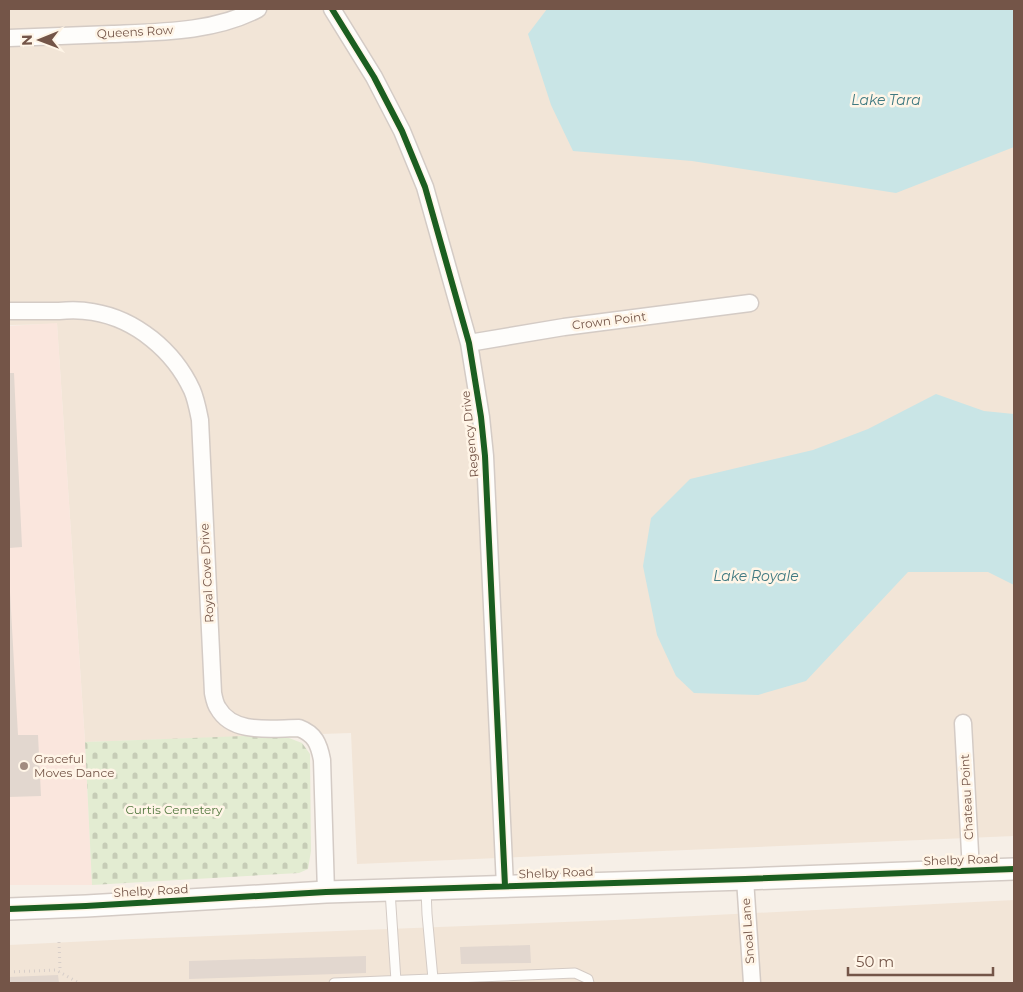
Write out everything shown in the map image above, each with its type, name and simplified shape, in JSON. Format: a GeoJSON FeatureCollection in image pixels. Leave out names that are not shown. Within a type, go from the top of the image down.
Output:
{"type":"FeatureCollection","features":[{"type":"Feature","properties":{"kind":"street","name":"Queens Row"},"geometry":{"type":"LineString","coordinates":[[9,38],[173,31],[213,25],[249,14],[258,9]]}},
{"type":"Feature","properties":{"kind":"street","name":"Regency Drive"},"geometry":{"type":"LineString","coordinates":[[332,9],[374,77],[402,131],[426,187],[469,343],[481,417],[485,456],[505,886]]}},
{"type":"Feature","properties":{"kind":"street","name":"Crown Point"},"geometry":{"type":"LineString","coordinates":[[469,343],[564,327],[750,303]]}},
{"type":"Feature","properties":{"kind":"street","name":"Royal Cove Drive"},"geometry":{"type":"LineString","coordinates":[[9,311],[79,310],[106,314],[129,323],[153,339],[174,361],[184,375],[193,392],[200,420],[213,693],[217,708],[226,719],[240,726],[249,728],[298,728],[306,730],[317,742],[322,760],[326,892]]}},
{"type":"Feature","properties":{"kind":"street","name":"Chateau Point"},"geometry":{"type":"LineString","coordinates":[[963,723],[971,871]]}},
{"type":"Feature","properties":{"kind":"street","name":"Shelby Road"},"geometry":{"type":"LineString","coordinates":[[9,908],[86,906],[326,892],[1014,869]]}},
{"type":"Feature","properties":{"kind":"street","name":"Snoal Lane"},"geometry":{"type":"LineString","coordinates":[[745,879],[752,983]]}},
{"type":"Feature","properties":{"kind":"lane"},"geometry":{"type":"LineString","coordinates":[[426,889],[433,980]]}},
{"type":"Feature","properties":{"kind":"lane"},"geometry":{"type":"LineString","coordinates":[[390,891],[396,981]]}},
{"type":"Feature","properties":{"kind":"lane"},"geometry":{"type":"LineString","coordinates":[[334,983],[575,973],[588,979],[589,983]]}},
{"type":"Feature","properties":{"kind":"path"},"geometry":{"type":"LineString","coordinates":[[59,942],[59,972]]}},
{"type":"Feature","properties":{"kind":"path"},"geometry":{"type":"LineString","coordinates":[[9,972],[56,970],[79,983]]}},
{"type":"Feature","properties":{"kind":"shaded area","name":"Lake Royale"},"geometry":{"type":"Polygon","coordinates":[[[9,9],[1014,9],[1014,836],[357,864],[351,733],[85,742],[57,324],[9,325],[9,9]]]}},
{"type":"Feature","properties":{"kind":"shaded area"},"geometry":{"type":"Polygon","coordinates":[[[57,323],[85,742],[92,885],[9,885],[9,326],[57,323]]]}},
{"type":"Feature","properties":{"kind":"shaded area"},"geometry":{"type":"Polygon","coordinates":[[[1014,900],[1014,983],[9,983],[9,945],[615,920],[1014,900]]]}},
{"type":"Feature","properties":{"kind":"green space","name":"Curtis Cemetery"},"geometry":{"type":"Polygon","coordinates":[[[244,736],[289,738],[302,743],[310,754],[311,851],[308,869],[299,873],[92,885],[85,742],[244,736]]]}},
{"type":"Feature","properties":{"kind":"water","name":"Lake Tara"},"geometry":{"type":"Polygon","coordinates":[[[547,9],[1014,9],[1014,147],[896,193],[692,161],[573,151],[551,105],[528,34],[547,9]]]}},
{"type":"Feature","properties":{"kind":"water","name":"Lake Royale"},"geometry":{"type":"Polygon","coordinates":[[[936,394],[984,411],[1014,414],[1014,585],[988,572],[908,572],[806,681],[758,695],[694,693],[676,676],[657,635],[643,566],[651,518],[690,479],[813,450],[868,429],[936,394]]]}},
{"type":"Feature","properties":{"kind":"building"},"geometry":{"type":"Polygon","coordinates":[[[9,373],[14,373],[22,547],[9,548],[9,373]]]}},
{"type":"Feature","properties":{"kind":"building","name":"Graceful Moves Dance"},"geometry":{"type":"Polygon","coordinates":[[[9,592],[18,735],[38,735],[41,796],[9,797],[9,592]]]}},
{"type":"Feature","properties":{"kind":"building"},"geometry":{"type":"Polygon","coordinates":[[[530,945],[531,963],[461,964],[460,947],[530,945]]]}},
{"type":"Feature","properties":{"kind":"building"},"geometry":{"type":"Polygon","coordinates":[[[366,956],[366,973],[189,979],[189,961],[366,956]]]}},
{"type":"Feature","properties":{"kind":"building"},"geometry":{"type":"Polygon","coordinates":[[[58,975],[59,983],[9,983],[9,977],[58,975]]]}},
{"type":"Feature","properties":{"kind":"cycle path"},"geometry":{"type":"LineString","coordinates":[[332,9],[374,77],[402,131],[425,187],[469,343],[481,417],[485,456],[505,886]]}},
{"type":"Feature","properties":{"kind":"cycle path"},"geometry":{"type":"LineString","coordinates":[[9,909],[326,892],[1014,869]]}},
{"type":"Feature","properties":{"kind":"place","name":"Graceful Moves Dance"},"geometry":{"type":"Point","coordinates":[24,766]}}]}
